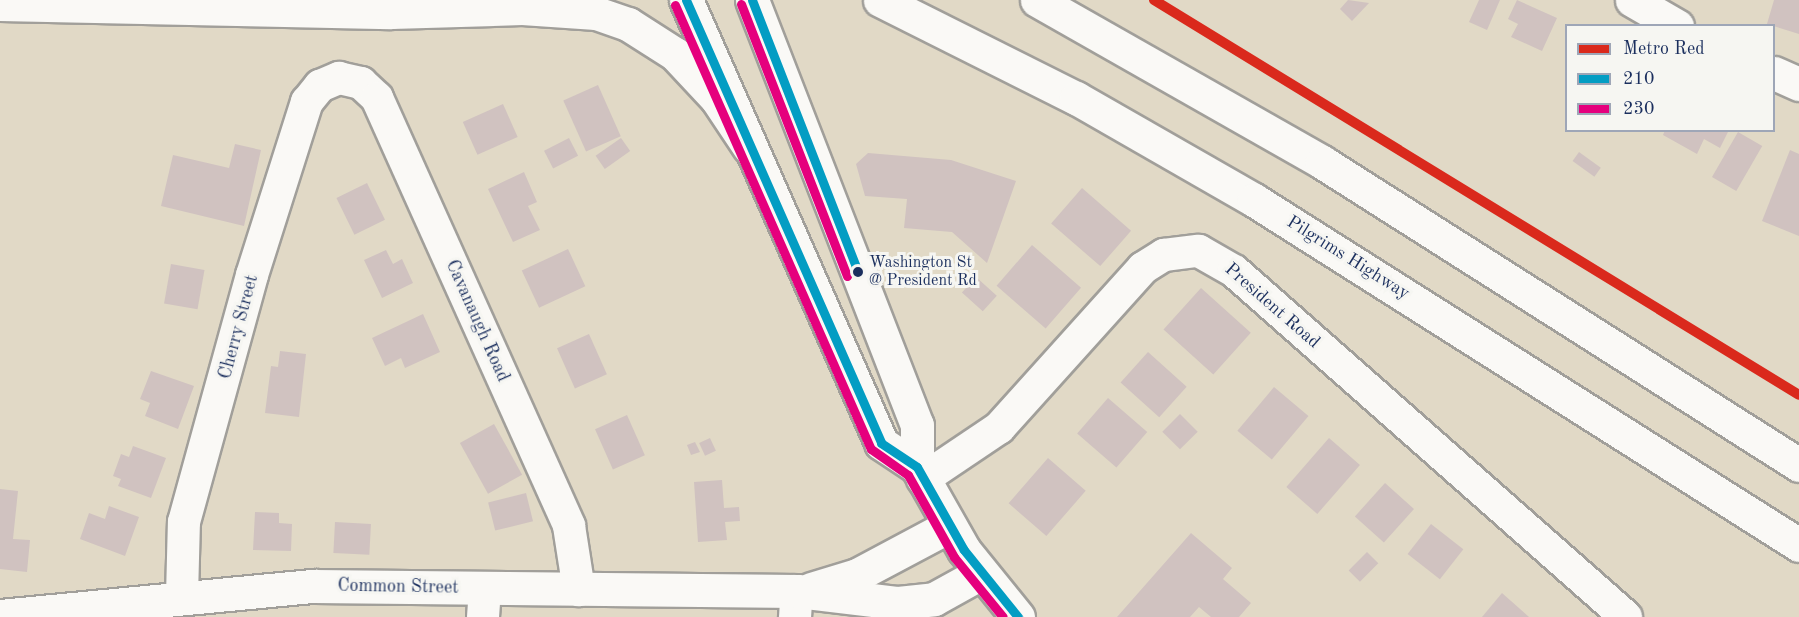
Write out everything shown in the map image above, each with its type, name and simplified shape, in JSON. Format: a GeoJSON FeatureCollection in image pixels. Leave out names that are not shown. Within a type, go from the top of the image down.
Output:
{"type":"FeatureCollection","features":[{"type":"Feature","properties":{"kind":"main road"},"geometry":{"type":"LineString","coordinates":[[176,0],[235,7]]}},
{"type":"Feature","properties":{"kind":"main road"},"geometry":{"type":"LineString","coordinates":[[522,8],[567,0]]}},
{"type":"Feature","properties":{"kind":"main road"},"geometry":{"type":"LineString","coordinates":[[686,0],[881,443],[920,473],[949,526],[981,573],[1018,617]]}},
{"type":"Feature","properties":{"kind":"main road"},"geometry":{"type":"LineString","coordinates":[[752,0],[917,425],[920,473]]}},
{"type":"Feature","properties":{"kind":"main road","name":"Pilgrims Highway"},"geometry":{"type":"LineString","coordinates":[[880,0],[1067,93],[1254,200],[1799,544]]}},
{"type":"Feature","properties":{"kind":"main road"},"geometry":{"type":"LineString","coordinates":[[1037,0],[1322,162],[1799,465]]}},
{"type":"Feature","properties":{"kind":"main road"},"geometry":{"type":"LineString","coordinates":[[1632,0],[1674,24]]}},
{"type":"Feature","properties":{"kind":"main road"},"geometry":{"type":"LineString","coordinates":[[0,4],[235,7],[391,12],[522,8],[596,14],[658,41],[705,84],[749,147]]}},
{"type":"Feature","properties":{"kind":"main road"},"geometry":{"type":"LineString","coordinates":[[1775,74],[1799,84]]}},
{"type":"Feature","properties":{"kind":"main road","name":"Common Street"},"geometry":{"type":"LineString","coordinates":[[796,604],[949,526]]}},
{"type":"Feature","properties":{"kind":"main road","name":"Common Street"},"geometry":{"type":"LineString","coordinates":[[0,616],[182,596],[314,586],[484,603],[579,590],[796,604],[925,601],[981,573]]}},
{"type":"Feature","properties":{"kind":"street","name":"Cavanaugh Road"},"geometry":{"type":"LineString","coordinates":[[339,78],[361,83],[377,98],[565,517],[578,560],[579,590]]}},
{"type":"Feature","properties":{"kind":"street","name":"Cherry Street"},"geometry":{"type":"LineString","coordinates":[[182,596],[184,522],[252,275],[307,102],[320,86],[339,78]]}},
{"type":"Feature","properties":{"kind":"street","name":"President Road"},"geometry":{"type":"LineString","coordinates":[[920,473],[999,428],[1143,268],[1164,255],[1199,251],[1234,271],[1617,614]]}},
{"type":"Feature","properties":{"kind":"building"},"geometry":{"type":"Polygon","coordinates":[[[1348,0],[1369,3],[1352,21],[1340,9],[1348,0]]]}},
{"type":"Feature","properties":{"kind":"building"},"geometry":{"type":"Polygon","coordinates":[[[1479,0],[1500,0],[1487,30],[1469,22],[1479,0]]]}},
{"type":"Feature","properties":{"kind":"building"},"geometry":{"type":"Polygon","coordinates":[[[1517,0],[1557,18],[1542,51],[1511,37],[1518,24],[1508,19],[1517,0]]]}},
{"type":"Feature","properties":{"kind":"building"},"geometry":{"type":"Polygon","coordinates":[[[1774,0],[1799,0],[1799,34],[1775,26],[1775,24],[1767,24],[1774,0]]]}},
{"type":"Feature","properties":{"kind":"building"},"geometry":{"type":"Polygon","coordinates":[[[598,85],[621,136],[586,152],[563,100],[598,85]]]}},
{"type":"Feature","properties":{"kind":"building"},"geometry":{"type":"Polygon","coordinates":[[[503,104],[518,137],[477,155],[463,122],[503,104]]]}},
{"type":"Feature","properties":{"kind":"building"},"geometry":{"type":"Polygon","coordinates":[[[1664,132],[1728,132],[1720,148],[1704,139],[1697,154],[1663,135],[1664,132]]]}},
{"type":"Feature","properties":{"kind":"building"},"geometry":{"type":"Polygon","coordinates":[[[1738,132],[1762,146],[1736,191],[1712,177],[1738,132]]]}},
{"type":"Feature","properties":{"kind":"building"},"geometry":{"type":"Polygon","coordinates":[[[569,138],[578,156],[553,169],[544,151],[569,138]]]}},
{"type":"Feature","properties":{"kind":"building"},"geometry":{"type":"Polygon","coordinates":[[[621,138],[630,151],[605,169],[596,156],[621,138]]]}},
{"type":"Feature","properties":{"kind":"building"},"geometry":{"type":"Polygon","coordinates":[[[235,144],[261,150],[244,226],[161,206],[173,155],[229,168],[235,144]]]}},
{"type":"Feature","properties":{"kind":"building"},"geometry":{"type":"Polygon","coordinates":[[[1790,150],[1799,154],[1799,236],[1762,221],[1790,150]]]}},
{"type":"Feature","properties":{"kind":"building"},"geometry":{"type":"Polygon","coordinates":[[[1579,152],[1601,168],[1594,177],[1573,161],[1579,152]]]}},
{"type":"Feature","properties":{"kind":"building"},"geometry":{"type":"Polygon","coordinates":[[[868,153],[951,160],[1016,181],[987,263],[952,232],[904,228],[907,199],[865,196],[856,164],[868,153]]]}},
{"type":"Feature","properties":{"kind":"building"},"geometry":{"type":"Polygon","coordinates":[[[524,172],[537,202],[528,206],[540,230],[513,242],[488,189],[524,172]]]}},
{"type":"Feature","properties":{"kind":"building"},"geometry":{"type":"Polygon","coordinates":[[[367,183],[385,220],[354,235],[336,198],[367,183]]]}},
{"type":"Feature","properties":{"kind":"building"},"geometry":{"type":"Polygon","coordinates":[[[1082,188],[1131,231],[1100,266],[1051,223],[1082,188]]]}},
{"type":"Feature","properties":{"kind":"building"},"geometry":{"type":"Polygon","coordinates":[[[1032,245],[1081,288],[1046,328],[997,286],[1032,245]]]}},
{"type":"Feature","properties":{"kind":"building"},"geometry":{"type":"Polygon","coordinates":[[[568,249],[585,286],[539,308],[522,271],[568,249]]]}},
{"type":"Feature","properties":{"kind":"building"},"geometry":{"type":"Polygon","coordinates":[[[386,250],[393,264],[402,259],[413,283],[382,298],[364,260],[386,250]]]}},
{"type":"Feature","properties":{"kind":"building"},"geometry":{"type":"Polygon","coordinates":[[[171,264],[204,270],[198,309],[164,303],[171,264]]]}},
{"type":"Feature","properties":{"kind":"building"},"geometry":{"type":"Polygon","coordinates":[[[976,277],[997,296],[983,311],[962,293],[976,277]]]}},
{"type":"Feature","properties":{"kind":"building"},"geometry":{"type":"Polygon","coordinates":[[[1201,288],[1251,333],[1213,374],[1164,330],[1201,288]]]}},
{"type":"Feature","properties":{"kind":"building"},"geometry":{"type":"Polygon","coordinates":[[[423,314],[440,352],[405,368],[401,358],[385,366],[372,338],[423,314]]]}},
{"type":"Feature","properties":{"kind":"building"},"geometry":{"type":"Polygon","coordinates":[[[589,334],[607,374],[575,388],[557,348],[589,334]]]}},
{"type":"Feature","properties":{"kind":"building"},"geometry":{"type":"Polygon","coordinates":[[[280,351],[306,354],[299,417],[265,413],[271,366],[278,367],[280,351]]]}},
{"type":"Feature","properties":{"kind":"building"},"geometry":{"type":"Polygon","coordinates":[[[1148,352],[1187,387],[1159,417],[1121,382],[1148,352]]]}},
{"type":"Feature","properties":{"kind":"building"},"geometry":{"type":"Polygon","coordinates":[[[151,371],[194,386],[178,429],[145,416],[150,403],[140,399],[151,371]]]}},
{"type":"Feature","properties":{"kind":"building"},"geometry":{"type":"Polygon","coordinates":[[[1274,387],[1308,416],[1272,460],[1237,431],[1274,387]]]}},
{"type":"Feature","properties":{"kind":"building"},"geometry":{"type":"Polygon","coordinates":[[[1108,398],[1147,432],[1116,468],[1077,433],[1108,398]]]}},
{"type":"Feature","properties":{"kind":"building"},"geometry":{"type":"Polygon","coordinates":[[[1180,414],[1198,432],[1180,449],[1162,432],[1180,414]]]}},
{"type":"Feature","properties":{"kind":"building"},"geometry":{"type":"Polygon","coordinates":[[[627,415],[645,455],[613,469],[595,429],[627,415]]]}},
{"type":"Feature","properties":{"kind":"building"},"geometry":{"type":"Polygon","coordinates":[[[494,424],[522,475],[488,494],[460,443],[494,424]]]}},
{"type":"Feature","properties":{"kind":"building"},"geometry":{"type":"Polygon","coordinates":[[[710,438],[716,451],[705,456],[699,443],[710,438]]]}},
{"type":"Feature","properties":{"kind":"building"},"geometry":{"type":"Polygon","coordinates":[[[1329,438],[1360,465],[1317,514],[1286,487],[1329,438]]]}},
{"type":"Feature","properties":{"kind":"building"},"geometry":{"type":"Polygon","coordinates":[[[695,442],[700,452],[691,455],[687,445],[695,442]]]}},
{"type":"Feature","properties":{"kind":"building"},"geometry":{"type":"Polygon","coordinates":[[[133,446],[166,458],[151,498],[118,486],[121,479],[113,476],[121,454],[129,457],[133,446]]]}},
{"type":"Feature","properties":{"kind":"building"},"geometry":{"type":"Polygon","coordinates":[[[1048,458],[1086,491],[1046,536],[1009,503],[1048,458]]]}},
{"type":"Feature","properties":{"kind":"building"},"geometry":{"type":"Polygon","coordinates":[[[722,480],[724,508],[739,507],[740,521],[725,522],[727,540],[698,542],[694,482],[722,480]]]}},
{"type":"Feature","properties":{"kind":"building"},"geometry":{"type":"Polygon","coordinates":[[[1385,483],[1414,509],[1384,543],[1355,516],[1385,483]]]}},
{"type":"Feature","properties":{"kind":"building"},"geometry":{"type":"Polygon","coordinates":[[[0,489],[18,491],[13,539],[30,540],[27,572],[0,569],[0,489]]]}},
{"type":"Feature","properties":{"kind":"building"},"geometry":{"type":"Polygon","coordinates":[[[526,493],[533,521],[495,531],[488,502],[526,493]]]}},
{"type":"Feature","properties":{"kind":"building"},"geometry":{"type":"Polygon","coordinates":[[[109,506],[139,517],[125,556],[80,539],[89,513],[105,519],[109,506]]]}},
{"type":"Feature","properties":{"kind":"building"},"geometry":{"type":"Polygon","coordinates":[[[255,512],[279,513],[279,523],[292,524],[291,551],[253,550],[255,512]]]}},
{"type":"Feature","properties":{"kind":"building"},"geometry":{"type":"Polygon","coordinates":[[[335,522],[371,524],[369,555],[333,553],[335,522]]]}},
{"type":"Feature","properties":{"kind":"building"},"geometry":{"type":"Polygon","coordinates":[[[1431,524],[1463,549],[1440,579],[1408,554],[1431,524]]]}},
{"type":"Feature","properties":{"kind":"building"},"geometry":{"type":"Polygon","coordinates":[[[1191,533],[1232,568],[1223,579],[1251,603],[1239,617],[1211,617],[1199,607],[1190,617],[1117,617],[1191,533]]]}},
{"type":"Feature","properties":{"kind":"building"},"geometry":{"type":"Polygon","coordinates":[[[1367,552],[1378,563],[1360,582],[1349,570],[1367,552]]]}},
{"type":"Feature","properties":{"kind":"building"},"geometry":{"type":"Polygon","coordinates":[[[1502,593],[1529,617],[1482,617],[1502,593]]]}},
{"type":"Feature","properties":{"kind":"metro line","name":"Red"},"geometry":{"type":"LineString","coordinates":[[1154,0],[1799,395]]}},
{"type":"Feature","properties":{"kind":"transit line","name":"210"},"geometry":{"type":"LineString","coordinates":[[686,0],[881,443],[917,467],[964,550],[1018,617]]}},
{"type":"Feature","properties":{"kind":"transit line","name":"210"},"geometry":{"type":"LineString","coordinates":[[752,0],[858,272]]}},
{"type":"Feature","properties":{"kind":"transit line","name":"230"},"geometry":{"type":"LineString","coordinates":[[741,4],[847,276]]}},
{"type":"Feature","properties":{"kind":"transit line","name":"230"},"geometry":{"type":"LineString","coordinates":[[675,5],[871,449],[908,475],[954,557],[1003,617]]}},
{"type":"Feature","properties":{"kind":"place","name":"Washington St @ President Rd"},"geometry":{"type":"Point","coordinates":[858,272]}}]}
